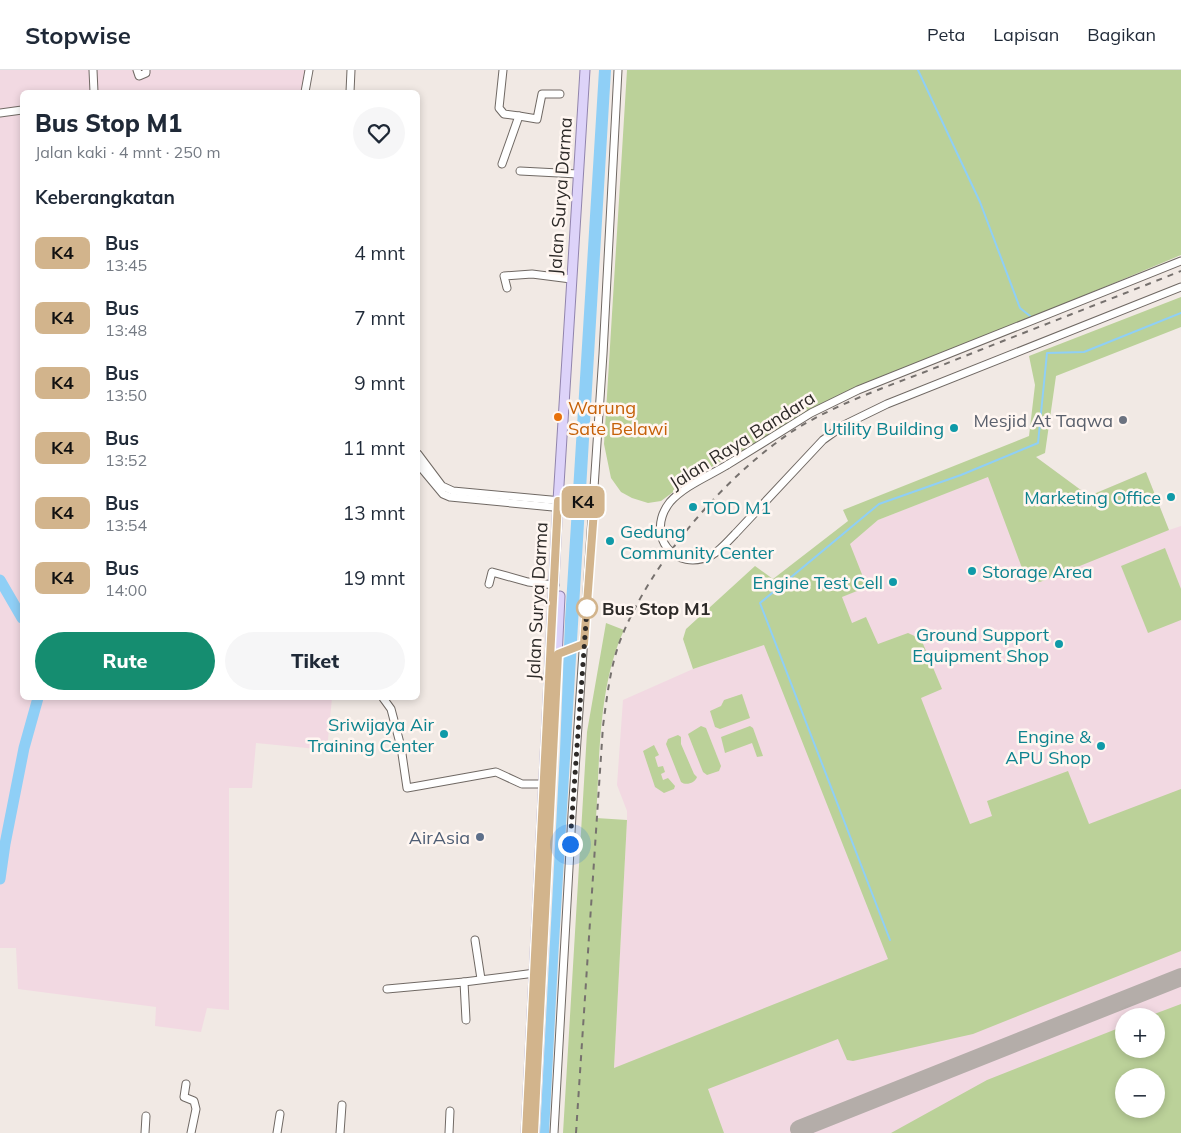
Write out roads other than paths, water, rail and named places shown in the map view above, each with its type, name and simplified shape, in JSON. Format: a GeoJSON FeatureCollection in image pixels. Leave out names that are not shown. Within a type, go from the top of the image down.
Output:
{"type":"FeatureCollection","features":[{"type":"Feature","properties":{"kind":"main road","name":"Jalan Surya Darma"},"geometry":{"type":"LineString","coordinates":[[534,1133],[560,654],[571,278],[585,70]]}},
{"type":"Feature","properties":{"kind":"main road","name":"Jalan Surya Darma"},"geometry":{"type":"LineString","coordinates":[[526,1133],[555,585],[563,504],[591,70]]}},
{"type":"Feature","properties":{"kind":"street"},"geometry":{"type":"LineString","coordinates":[[93,70],[94,90]]}},
{"type":"Feature","properties":{"kind":"street"},"geometry":{"type":"LineString","coordinates":[[137,70],[139,76],[146,73],[146,70]]}},
{"type":"Feature","properties":{"kind":"street"},"geometry":{"type":"LineString","coordinates":[[305,90],[309,70]]}},
{"type":"Feature","properties":{"kind":"street"},"geometry":{"type":"LineString","coordinates":[[350,90],[351,70]]}},
{"type":"Feature","properties":{"kind":"street"},"geometry":{"type":"LineString","coordinates":[[503,70],[499,108],[504,114],[537,119],[542,94],[560,94]]}},
{"type":"Feature","properties":{"kind":"street"},"geometry":{"type":"LineString","coordinates":[[554,1133],[581,645],[618,70]]}},
{"type":"Feature","properties":{"kind":"street"},"geometry":{"type":"LineString","coordinates":[[0,113],[20,110]]}},
{"type":"Feature","properties":{"kind":"street"},"geometry":{"type":"LineString","coordinates":[[502,164],[519,116]]}},
{"type":"Feature","properties":{"kind":"street"},"geometry":{"type":"LineString","coordinates":[[520,171],[578,174]]}},
{"type":"Feature","properties":{"kind":"street","name":"Jalan Raya Bandara"},"geometry":{"type":"LineString","coordinates":[[1181,261],[858,390],[811,413],[684,490],[668,505],[661,519],[660,530],[663,542],[674,555],[694,560],[715,553],[805,457],[833,432],[870,412],[1181,287]]}},
{"type":"Feature","properties":{"kind":"street"},"geometry":{"type":"LineString","coordinates":[[507,288],[504,276],[539,274],[571,278]]}},
{"type":"Feature","properties":{"kind":"street"},"geometry":{"type":"LineString","coordinates":[[420,457],[442,486],[453,491],[563,504]]}},
{"type":"Feature","properties":{"kind":"street"},"geometry":{"type":"LineString","coordinates":[[420,466],[443,494],[450,498],[563,504],[590,503]]}},
{"type":"Feature","properties":{"kind":"street"},"geometry":{"type":"LineString","coordinates":[[489,584],[492,572],[528,582],[555,585]]}},
{"type":"Feature","properties":{"kind":"street"},"geometry":{"type":"LineString","coordinates":[[560,654],[581,645]]}},
{"type":"Feature","properties":{"kind":"street"},"geometry":{"type":"LineString","coordinates":[[384,700],[391,709],[401,747],[407,788],[496,772],[522,784],[543,784]]}},
{"type":"Feature","properties":{"kind":"street"},"geometry":{"type":"LineString","coordinates":[[475,940],[481,979]]}},
{"type":"Feature","properties":{"kind":"street"},"geometry":{"type":"LineString","coordinates":[[388,989],[534,973]]}},
{"type":"Feature","properties":{"kind":"street"},"geometry":{"type":"LineString","coordinates":[[464,982],[466,1020]]}},
{"type":"Feature","properties":{"kind":"street"},"geometry":{"type":"LineString","coordinates":[[186,1084],[184,1097],[194,1101],[196,1109],[191,1133]]}},
{"type":"Feature","properties":{"kind":"street"},"geometry":{"type":"LineString","coordinates":[[340,1133],[342,1105]]}},
{"type":"Feature","properties":{"kind":"street"},"geometry":{"type":"LineString","coordinates":[[449,1133],[450,1111]]}},
{"type":"Feature","properties":{"kind":"street"},"geometry":{"type":"LineString","coordinates":[[277,1133],[280,1114]]}},
{"type":"Feature","properties":{"kind":"street"},"geometry":{"type":"LineString","coordinates":[[145,1133],[146,1116]]}},
{"type":"Feature","properties":{"kind":"water"},"geometry":{"type":"Polygon","coordinates":[[[599,70],[611,70],[549,1133],[540,1133],[565,621],[599,70]]]}},
{"type":"Feature","properties":{"kind":"waterway"},"geometry":{"type":"LineString","coordinates":[[918,70],[980,202],[1020,308],[1030,316]]}},
{"type":"Feature","properties":{"kind":"waterway"},"geometry":{"type":"LineString","coordinates":[[890,940],[760,603],[879,504],[961,475],[1038,443],[1047,353],[1084,352],[1181,313]]}},
{"type":"Feature","properties":{"kind":"waterway"},"geometry":{"type":"LineString","coordinates":[[0,580],[20,615]]}},
{"type":"Feature","properties":{"kind":"waterway"},"geometry":{"type":"LineString","coordinates":[[0,879],[24,748],[37,700]]}},
{"type":"Feature","properties":{"kind":"railway"},"geometry":{"type":"LineString","coordinates":[[576,1133],[603,726],[608,693],[620,641],[633,611],[650,581],[670,552],[717,495],[743,470],[796,429],[813,419],[866,394],[1181,271]]}},
{"type":"Feature","properties":{"kind":"place","name":"Warung Sate Belawi"},"geometry":{"type":"Point","coordinates":[558,417]}},
{"type":"Feature","properties":{"kind":"place","name":"Mesjid At Taqwa"},"geometry":{"type":"Point","coordinates":[1123,420]}},
{"type":"Feature","properties":{"kind":"place","name":"Utility Building"},"geometry":{"type":"Point","coordinates":[954,428]}},
{"type":"Feature","properties":{"kind":"place","name":"Marketing Office"},"geometry":{"type":"Point","coordinates":[1171,497]}},
{"type":"Feature","properties":{"kind":"place","name":"TOD M1"},"geometry":{"type":"Point","coordinates":[693,507]}},
{"type":"Feature","properties":{"kind":"place","name":"Gedung Community Center"},"geometry":{"type":"Point","coordinates":[610,541]}},
{"type":"Feature","properties":{"kind":"place","name":"Storage Area"},"geometry":{"type":"Point","coordinates":[972,571]}},
{"type":"Feature","properties":{"kind":"place","name":"Engine Test Cell"},"geometry":{"type":"Point","coordinates":[893,582]}},
{"type":"Feature","properties":{"kind":"place","name":"Bus Stop M1"},"geometry":{"type":"Point","coordinates":[587,608]}},
{"type":"Feature","properties":{"kind":"place","name":"Ground Support Equipment Shop"},"geometry":{"type":"Point","coordinates":[1059,644]}},
{"type":"Feature","properties":{"kind":"place","name":"Sriwijaya Air Training Center"},"geometry":{"type":"Point","coordinates":[444,734]}},
{"type":"Feature","properties":{"kind":"place","name":"Engine & APU Shop"},"geometry":{"type":"Point","coordinates":[1101,746]}},
{"type":"Feature","properties":{"kind":"place","name":"AirAsia"},"geometry":{"type":"Point","coordinates":[480,837]}}]}
